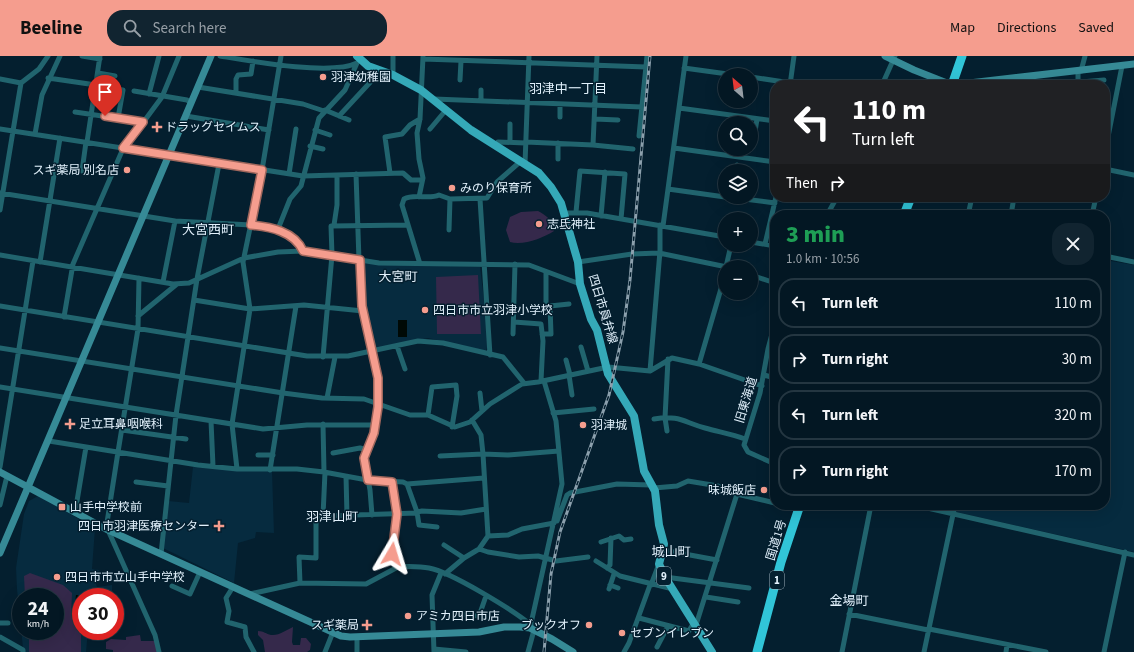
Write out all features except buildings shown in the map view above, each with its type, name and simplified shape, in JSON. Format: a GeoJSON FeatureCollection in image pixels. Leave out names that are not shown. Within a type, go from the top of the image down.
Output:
{"type":"FeatureCollection","features":[{"type":"Feature","properties":{"kind":"highway"},"geometry":{"type":"LineString","coordinates":[[954,80],[962,56]]}},
{"type":"Feature","properties":{"kind":"highway","name":"国道1号"},"geometry":{"type":"LineString","coordinates":[[757,652],[795,510]]}},
{"type":"Feature","properties":{"kind":"main road","name":"四日市員弁線"},"geometry":{"type":"LineString","coordinates":[[358,60],[368,66],[393,75],[421,90],[471,130],[523,162],[547,181],[559,198],[578,262],[580,284],[591,319],[597,330],[610,377],[634,416],[644,471],[652,487],[663,550],[659,564]]}},
{"type":"Feature","properties":{"kind":"main road","name":"9"},"geometry":{"type":"LineString","coordinates":[[659,564],[665,577],[712,652]]}},
{"type":"Feature","properties":{"kind":"street"},"geometry":{"type":"LineString","coordinates":[[0,79],[21,82],[40,69],[48,56]]}},
{"type":"Feature","properties":{"kind":"street"},"geometry":{"type":"LineString","coordinates":[[35,134],[42,94],[48,78],[60,56]]}},
{"type":"Feature","properties":{"kind":"street"},"geometry":{"type":"LineString","coordinates":[[82,56],[100,57],[82,171]]}},
{"type":"Feature","properties":{"kind":"street"},"geometry":{"type":"LineString","coordinates":[[149,94],[159,56]]}},
{"type":"Feature","properties":{"kind":"street"},"geometry":{"type":"LineString","coordinates":[[64,316],[72,267],[123,148],[162,97],[179,56]]}},
{"type":"Feature","properties":{"kind":"street"},"geometry":{"type":"LineString","coordinates":[[0,553],[49,441],[211,56]]}},
{"type":"Feature","properties":{"kind":"street"},"geometry":{"type":"LineString","coordinates":[[220,56],[280,65],[342,68],[358,60]]}},
{"type":"Feature","properties":{"kind":"street"},"geometry":{"type":"LineString","coordinates":[[237,469],[232,424],[250,309],[243,262],[262,170],[281,56]]}},
{"type":"Feature","properties":{"kind":"street"},"geometry":{"type":"LineString","coordinates":[[393,56],[393,75]]}},
{"type":"Feature","properties":{"kind":"street"},"geometry":{"type":"LineString","coordinates":[[420,264],[402,201],[405,198],[432,198],[440,195],[450,199],[480,198],[489,196],[497,182],[523,162],[529,56]]}},
{"type":"Feature","properties":{"kind":"street"},"geometry":{"type":"LineString","coordinates":[[593,145],[596,105],[597,56]]}},
{"type":"Feature","properties":{"kind":"street"},"geometry":{"type":"LineString","coordinates":[[638,136],[647,56]]}},
{"type":"Feature","properties":{"kind":"street"},"geometry":{"type":"LineString","coordinates":[[650,371],[662,225],[686,56]]}},
{"type":"Feature","properties":{"kind":"street"},"geometry":{"type":"LineString","coordinates":[[791,80],[794,56]]}},
{"type":"Feature","properties":{"kind":"street"},"geometry":{"type":"LineString","coordinates":[[885,56],[894,58],[941,80]]}},
{"type":"Feature","properties":{"kind":"street"},"geometry":{"type":"LineString","coordinates":[[1078,80],[1079,71],[1085,56]]}},
{"type":"Feature","properties":{"kind":"street"},"geometry":{"type":"LineString","coordinates":[[419,197],[422,180],[417,133],[420,119],[423,58],[461,61],[646,67]]}},
{"type":"Feature","properties":{"kind":"street"},"geometry":{"type":"LineString","coordinates":[[884,80],[894,58]]}},
{"type":"Feature","properties":{"kind":"street"},"geometry":{"type":"LineString","coordinates":[[278,229],[290,199],[301,186],[314,130],[319,118],[345,90],[358,60]]}},
{"type":"Feature","properties":{"kind":"street"},"geometry":{"type":"LineString","coordinates":[[236,93],[236,79],[238,75],[251,74],[252,61]]}},
{"type":"Feature","properties":{"kind":"street"},"geometry":{"type":"LineString","coordinates":[[460,80],[461,61]]}},
{"type":"Feature","properties":{"kind":"street"},"geometry":{"type":"LineString","coordinates":[[1006,80],[1034,75],[1134,64]]}},
{"type":"Feature","properties":{"kind":"street"},"geometry":{"type":"LineString","coordinates":[[1110,127],[1122,66]]}},
{"type":"Feature","properties":{"kind":"street"},"geometry":{"type":"LineString","coordinates":[[684,68],[718,73]]}},
{"type":"Feature","properties":{"kind":"street"},"geometry":{"type":"LineString","coordinates":[[339,116],[376,76],[379,70]]}},
{"type":"Feature","properties":{"kind":"street"},"geometry":{"type":"LineString","coordinates":[[98,73],[115,76]]}},
{"type":"Feature","properties":{"kind":"street"},"geometry":{"type":"LineString","coordinates":[[1033,80],[1034,75]]}},
{"type":"Feature","properties":{"kind":"street"},"geometry":{"type":"LineString","coordinates":[[48,78],[96,85]]}},
{"type":"Feature","properties":{"kind":"street"},"geometry":{"type":"LineString","coordinates":[[758,78],[770,80]]}},
{"type":"Feature","properties":{"kind":"street"},"geometry":{"type":"LineString","coordinates":[[0,210],[1,193],[21,82]]}},
{"type":"Feature","properties":{"kind":"street"},"geometry":{"type":"LineString","coordinates":[[198,87],[303,104],[349,120]]}},
{"type":"Feature","properties":{"kind":"street"},"geometry":{"type":"LineString","coordinates":[[109,88],[123,90],[118,118]]}},
{"type":"Feature","properties":{"kind":"street"},"geometry":{"type":"LineString","coordinates":[[528,88],[560,88]]}},
{"type":"Feature","properties":{"kind":"street"},"geometry":{"type":"LineString","coordinates":[[481,90],[481,101]]}},
{"type":"Feature","properties":{"kind":"street"},"geometry":{"type":"LineString","coordinates":[[134,91],[186,100],[191,103]]}},
{"type":"Feature","properties":{"kind":"street"},"geometry":{"type":"LineString","coordinates":[[433,99],[642,106]]}},
{"type":"Feature","properties":{"kind":"street"},"geometry":{"type":"LineString","coordinates":[[560,104],[560,117]]}},
{"type":"Feature","properties":{"kind":"street"},"geometry":{"type":"LineString","coordinates":[[679,108],[735,116]]}},
{"type":"Feature","properties":{"kind":"street"},"geometry":{"type":"LineString","coordinates":[[430,129],[446,110]]}},
{"type":"Feature","properties":{"kind":"street"},"geometry":{"type":"LineString","coordinates":[[75,112],[143,122]]}},
{"type":"Feature","properties":{"kind":"street"},"geometry":{"type":"LineString","coordinates":[[186,116],[269,130]]}},
{"type":"Feature","properties":{"kind":"street"},"geometry":{"type":"LineString","coordinates":[[390,173],[385,137],[402,134],[410,125],[420,119]]}},
{"type":"Feature","properties":{"kind":"street"},"geometry":{"type":"LineString","coordinates":[[595,119],[618,120]]}},
{"type":"Feature","properties":{"kind":"street"},"geometry":{"type":"LineString","coordinates":[[758,119],[770,120]]}},
{"type":"Feature","properties":{"kind":"street"},"geometry":{"type":"LineString","coordinates":[[510,124],[510,142]]}},
{"type":"Feature","properties":{"kind":"street"},"geometry":{"type":"LineString","coordinates":[[0,129],[303,176],[403,173],[411,180],[422,180]]}},
{"type":"Feature","properties":{"kind":"street"},"geometry":{"type":"LineString","coordinates":[[289,174],[296,129]]}},
{"type":"Feature","properties":{"kind":"street"},"geometry":{"type":"LineString","coordinates":[[314,130],[330,135]]}},
{"type":"Feature","properties":{"kind":"street"},"geometry":{"type":"LineString","coordinates":[[40,262],[60,138]]}},
{"type":"Feature","properties":{"kind":"street"},"geometry":{"type":"LineString","coordinates":[[498,142],[558,143],[633,149]]}},
{"type":"Feature","properties":{"kind":"street"},"geometry":{"type":"LineString","coordinates":[[558,143],[558,159]]}},
{"type":"Feature","properties":{"kind":"street"},"geometry":{"type":"LineString","coordinates":[[310,146],[323,149]]}},
{"type":"Feature","properties":{"kind":"street"},"geometry":{"type":"LineString","coordinates":[[674,148],[770,161]]}},
{"type":"Feature","properties":{"kind":"street"},"geometry":{"type":"LineString","coordinates":[[161,554],[172,438],[197,279],[219,164]]}},
{"type":"Feature","properties":{"kind":"street"},"geometry":{"type":"LineString","coordinates":[[1110,171],[1134,175]]}},
{"type":"Feature","properties":{"kind":"street"},"geometry":{"type":"LineString","coordinates":[[576,212],[580,172],[625,174],[621,219]]}},
{"type":"Feature","properties":{"kind":"street"},"geometry":{"type":"LineString","coordinates":[[601,216],[605,172]]}},
{"type":"Feature","properties":{"kind":"street"},"geometry":{"type":"LineString","coordinates":[[356,174],[363,311],[378,378],[374,433],[364,458],[370,490],[372,515]]}},
{"type":"Feature","properties":{"kind":"street"},"geometry":{"type":"LineString","coordinates":[[323,357],[332,255],[331,226],[334,225],[337,205],[337,175]]}},
{"type":"Feature","properties":{"kind":"street"},"geometry":{"type":"LineString","coordinates":[[668,189],[718,196]]}},
{"type":"Feature","properties":{"kind":"street"},"geometry":{"type":"LineString","coordinates":[[1,193],[175,221],[208,224],[269,226],[278,229],[299,244],[303,251]]}},
{"type":"Feature","properties":{"kind":"street"},"geometry":{"type":"LineString","coordinates":[[480,198],[490,355]]}},
{"type":"Feature","properties":{"kind":"street"},"geometry":{"type":"LineString","coordinates":[[449,230],[450,199]]}},
{"type":"Feature","properties":{"kind":"street"},"geometry":{"type":"LineString","coordinates":[[758,201],[775,203],[773,210]]}},
{"type":"Feature","properties":{"kind":"street"},"geometry":{"type":"LineString","coordinates":[[564,213],[576,212],[662,225],[718,236]]}},
{"type":"Feature","properties":{"kind":"street"},"geometry":{"type":"LineString","coordinates":[[163,282],[175,221]]}},
{"type":"Feature","properties":{"kind":"street"},"geometry":{"type":"LineString","coordinates":[[765,244],[770,224]]}},
{"type":"Feature","properties":{"kind":"street"},"geometry":{"type":"LineString","coordinates":[[334,225],[408,225]]}},
{"type":"Feature","properties":{"kind":"street"},"geometry":{"type":"LineString","coordinates":[[758,243],[770,245]]}},
{"type":"Feature","properties":{"kind":"street"},"geometry":{"type":"LineString","coordinates":[[0,255],[177,284],[189,283],[244,258],[278,252],[303,251],[379,263],[484,263],[529,265],[580,284]]}},
{"type":"Feature","properties":{"kind":"street"},"geometry":{"type":"LineString","coordinates":[[578,262],[632,254],[659,253],[718,265]]}},
{"type":"Feature","properties":{"kind":"street"},"geometry":{"type":"LineString","coordinates":[[1110,257],[1134,262]]}},
{"type":"Feature","properties":{"kind":"street"},"geometry":{"type":"LineString","coordinates":[[0,467],[33,260]]}},
{"type":"Feature","properties":{"kind":"street"},"geometry":{"type":"LineString","coordinates":[[513,334],[515,264]]}},
{"type":"Feature","properties":{"kind":"street"},"geometry":{"type":"LineString","coordinates":[[542,334],[552,334],[550,306],[546,304],[546,272]]}},
{"type":"Feature","properties":{"kind":"street"},"geometry":{"type":"LineString","coordinates":[[758,277],[770,281]]}},
{"type":"Feature","properties":{"kind":"street"},"geometry":{"type":"LineString","coordinates":[[139,278],[138,328],[107,529],[155,635],[160,652]]}},
{"type":"Feature","properties":{"kind":"street"},"geometry":{"type":"LineString","coordinates":[[138,316],[177,284]]}},
{"type":"Feature","properties":{"kind":"street"},"geometry":{"type":"LineString","coordinates":[[699,364],[718,299]]}},
{"type":"Feature","properties":{"kind":"street"},"geometry":{"type":"LineString","coordinates":[[194,300],[250,309],[296,306],[328,307],[363,311]]}},
{"type":"Feature","properties":{"kind":"street"},"geometry":{"type":"LineString","coordinates":[[550,306],[569,304]]}},
{"type":"Feature","properties":{"kind":"street"},"geometry":{"type":"LineString","coordinates":[[0,306],[289,353],[323,357],[335,357],[371,352],[418,342],[435,342],[504,357],[524,383]]}},
{"type":"Feature","properties":{"kind":"street"},"geometry":{"type":"LineString","coordinates":[[270,470],[296,306]]}},
{"type":"Feature","properties":{"kind":"street"},"geometry":{"type":"LineString","coordinates":[[514,322],[541,324],[543,381],[553,413],[562,484],[531,628],[528,652]]}},
{"type":"Feature","properties":{"kind":"street","name":"旧東海道"},"geometry":{"type":"LineString","coordinates":[[770,343],[762,386],[745,439],[744,448],[748,452],[770,462]]}},
{"type":"Feature","properties":{"kind":"street"},"geometry":{"type":"LineString","coordinates":[[397,346],[405,369]]}},
{"type":"Feature","properties":{"kind":"street"},"geometry":{"type":"LineString","coordinates":[[581,347],[588,371]]}},
{"type":"Feature","properties":{"kind":"street"},"geometry":{"type":"LineString","coordinates":[[0,348],[283,393],[327,398],[364,399],[410,415],[428,415],[452,427],[461,427],[524,383],[543,381],[608,367],[650,371],[672,358],[699,364],[762,386]]}},
{"type":"Feature","properties":{"kind":"street"},"geometry":{"type":"LineString","coordinates":[[327,398],[335,357]]}},
{"type":"Feature","properties":{"kind":"street"},"geometry":{"type":"LineString","coordinates":[[667,431],[665,418],[668,359]]}},
{"type":"Feature","properties":{"kind":"street"},"geometry":{"type":"LineString","coordinates":[[566,360],[570,375],[572,395]]}},
{"type":"Feature","properties":{"kind":"street"},"geometry":{"type":"LineString","coordinates":[[764,375],[770,377]]}},
{"type":"Feature","properties":{"kind":"street"},"geometry":{"type":"LineString","coordinates":[[428,415],[432,387],[456,385],[457,396],[452,427]]}},
{"type":"Feature","properties":{"kind":"street"},"geometry":{"type":"LineString","coordinates":[[0,387],[263,429],[323,424],[375,425]]}},
{"type":"Feature","properties":{"kind":"street"},"geometry":{"type":"LineString","coordinates":[[480,393],[482,411]]}},
{"type":"Feature","properties":{"kind":"street"},"geometry":{"type":"LineString","coordinates":[[553,413],[594,409]]}},
{"type":"Feature","properties":{"kind":"street"},"geometry":{"type":"LineString","coordinates":[[654,419],[679,418],[705,428],[745,439]]}},
{"type":"Feature","properties":{"kind":"street"},"geometry":{"type":"LineString","coordinates":[[466,652],[434,651],[432,595],[443,573],[479,549],[488,536],[481,435],[472,420]]}},
{"type":"Feature","properties":{"kind":"street"},"geometry":{"type":"LineString","coordinates":[[211,421],[213,466]]}},
{"type":"Feature","properties":{"kind":"street"},"geometry":{"type":"LineString","coordinates":[[323,424],[323,516]]}},
{"type":"Feature","properties":{"kind":"street"},"geometry":{"type":"LineString","coordinates":[[122,430],[186,439]]}},
{"type":"Feature","properties":{"kind":"street"},"geometry":{"type":"LineString","coordinates":[[49,441],[193,465],[237,469],[324,472],[368,480],[404,482],[407,484],[484,478]]}},
{"type":"Feature","properties":{"kind":"street"},"geometry":{"type":"LineString","coordinates":[[75,513],[86,447]]}},
{"type":"Feature","properties":{"kind":"street"},"geometry":{"type":"LineString","coordinates":[[332,453],[360,448],[367,450]]}},
{"type":"Feature","properties":{"kind":"street"},"geometry":{"type":"LineString","coordinates":[[440,456],[483,454],[508,455],[559,451]]}},
{"type":"Feature","properties":{"kind":"street"},"geometry":{"type":"LineString","coordinates":[[258,455],[273,455]]}},
{"type":"Feature","properties":{"kind":"street"},"geometry":{"type":"LineString","coordinates":[[0,472],[107,529],[341,636],[357,637],[479,632],[508,626],[531,628],[552,638],[573,652]]}},
{"type":"Feature","properties":{"kind":"street"},"geometry":{"type":"LineString","coordinates":[[0,505],[8,476]]}},
{"type":"Feature","properties":{"kind":"street"},"geometry":{"type":"LineString","coordinates":[[346,476],[347,516]]}},
{"type":"Feature","properties":{"kind":"street"},"geometry":{"type":"LineString","coordinates":[[488,536],[508,534],[522,529],[557,522],[570,492],[617,484],[652,487],[677,486],[688,481],[718,486],[737,494],[770,502]]}},
{"type":"Feature","properties":{"kind":"street"},"geometry":{"type":"LineString","coordinates":[[136,482],[168,486]]}},
{"type":"Feature","properties":{"kind":"street"},"geometry":{"type":"LineString","coordinates":[[250,594],[300,583],[366,584],[396,568],[392,554],[397,514],[392,482]]}},
{"type":"Feature","properties":{"kind":"street"},"geometry":{"type":"LineString","coordinates":[[407,484],[417,513],[419,525],[436,527]]}},
{"type":"Feature","properties":{"kind":"street"},"geometry":{"type":"LineString","coordinates":[[639,618],[689,631],[695,623],[706,598],[737,494]]}},
{"type":"Feature","properties":{"kind":"street"},"geometry":{"type":"LineString","coordinates":[[300,583],[299,557],[316,558],[316,517],[417,513],[422,511],[461,513],[486,509]]}},
{"type":"Feature","properties":{"kind":"street"},"geometry":{"type":"LineString","coordinates":[[842,652],[870,510]]}},
{"type":"Feature","properties":{"kind":"street"},"geometry":{"type":"LineString","coordinates":[[936,510],[1134,554]]}},
{"type":"Feature","properties":{"kind":"street"},"geometry":{"type":"LineString","coordinates":[[924,652],[954,510]]}},
{"type":"Feature","properties":{"kind":"street"},"geometry":{"type":"LineString","coordinates":[[601,542],[619,536],[624,540],[631,539]]}},
{"type":"Feature","properties":{"kind":"street"},"geometry":{"type":"LineString","coordinates":[[607,568],[610,565],[611,538]]}},
{"type":"Feature","properties":{"kind":"street"},"geometry":{"type":"LineString","coordinates":[[444,545],[464,558]]}},
{"type":"Feature","properties":{"kind":"street"},"geometry":{"type":"LineString","coordinates":[[479,549],[488,552],[546,558],[556,561],[588,557]]}},
{"type":"Feature","properties":{"kind":"street"},"geometry":{"type":"LineString","coordinates":[[663,550],[682,555],[717,560]]}},
{"type":"Feature","properties":{"kind":"street"},"geometry":{"type":"LineString","coordinates":[[1104,652],[1125,552]]}},
{"type":"Feature","properties":{"kind":"street"},"geometry":{"type":"LineString","coordinates":[[596,561],[614,574],[650,585],[673,589]]}},
{"type":"Feature","properties":{"kind":"street"},"geometry":{"type":"LineString","coordinates":[[624,652],[639,618],[659,564]]}},
{"type":"Feature","properties":{"kind":"street"},"geometry":{"type":"LineString","coordinates":[[395,566],[429,568],[443,573],[519,615],[531,628]]}},
{"type":"Feature","properties":{"kind":"street"},"geometry":{"type":"LineString","coordinates":[[172,586],[190,594],[200,572]]}},
{"type":"Feature","properties":{"kind":"street"},"geometry":{"type":"LineString","coordinates":[[614,574],[610,587],[618,588]]}},
{"type":"Feature","properties":{"kind":"street"},"geometry":{"type":"LineString","coordinates":[[665,577],[749,588]]}},
{"type":"Feature","properties":{"kind":"street"},"geometry":{"type":"LineString","coordinates":[[233,587],[226,598],[229,611],[227,622],[245,627],[246,637],[254,652]]}},
{"type":"Feature","properties":{"kind":"street"},"geometry":{"type":"LineString","coordinates":[[459,614],[479,616],[486,596]]}},
{"type":"Feature","properties":{"kind":"street"},"geometry":{"type":"LineString","coordinates":[[706,598],[738,602]]}},
{"type":"Feature","properties":{"kind":"street"},"geometry":{"type":"LineString","coordinates":[[849,614],[1046,652]]}},
{"type":"Feature","properties":{"kind":"street"},"geometry":{"type":"LineString","coordinates":[[0,623],[8,623]]}},
{"type":"Feature","properties":{"kind":"street"},"geometry":{"type":"LineString","coordinates":[[657,647],[668,626]]}},
{"type":"Feature","properties":{"kind":"street"},"geometry":{"type":"LineString","coordinates":[[325,652],[333,632]]}},
{"type":"Feature","properties":{"kind":"street"},"geometry":{"type":"LineString","coordinates":[[0,637],[24,652]]}},
{"type":"Feature","properties":{"kind":"street"},"geometry":{"type":"LineString","coordinates":[[357,637],[357,652]]}},
{"type":"Feature","properties":{"kind":"street"},"geometry":{"type":"LineString","coordinates":[[1006,652],[1007,644]]}},
{"type":"Feature","properties":{"kind":"shaded area"},"geometry":{"type":"Polygon","coordinates":[[[538,211],[549,219],[554,231],[533,241],[521,243],[510,242],[506,230],[510,217],[521,212],[538,211]]]}},
{"type":"Feature","properties":{"kind":"shaded area"},"geometry":{"type":"Polygon","coordinates":[[[1110,261],[1134,265],[1134,552],[956,512],[956,510],[1110,510],[1110,261]]]}},
{"type":"Feature","properties":{"kind":"shaded area","name":"四日市市立羽津小学校"},"geometry":{"type":"Polygon","coordinates":[[[363,263],[480,267],[488,344],[486,351],[428,338],[373,350],[362,293],[363,263]]]}},
{"type":"Feature","properties":{"kind":"shaded area"},"geometry":{"type":"Polygon","coordinates":[[[478,275],[481,334],[437,334],[436,277],[478,275]]]}},
{"type":"Feature","properties":{"kind":"shaded area"},"geometry":{"type":"Polygon","coordinates":[[[398,320],[407,320],[407,337],[398,337],[398,320]]]}},
{"type":"Feature","properties":{"kind":"shaded area","name":"四日市羽津医療センター"},"geometry":{"type":"Polygon","coordinates":[[[193,467],[272,471],[274,533],[256,532],[255,538],[238,543],[234,583],[163,548],[168,501],[189,503],[193,467]]]}},
{"type":"Feature","properties":{"kind":"shaded area","name":"四日市市立山手中学校"},"geometry":{"type":"Polygon","coordinates":[[[38,496],[95,528],[92,569],[99,570],[96,584],[97,587],[112,585],[112,588],[72,588],[72,640],[87,640],[86,652],[25,652],[23,648],[22,640],[64,640],[64,588],[17,588],[16,568],[24,514],[29,501],[38,496]]]}},
{"type":"Feature","properties":{"kind":"shaded area"},"geometry":{"type":"Polygon","coordinates":[[[30,573],[63,585],[72,593],[72,640],[81,640],[81,652],[29,652],[29,640],[64,640],[64,588],[25,588],[24,576],[30,573]]]}},
{"type":"Feature","properties":{"kind":"shaded area"},"geometry":{"type":"Polygon","coordinates":[[[293,627],[293,645],[300,645],[301,638],[306,638],[311,644],[310,650],[307,652],[265,652],[263,640],[258,635],[258,631],[274,635],[280,634],[293,627]]]}},
{"type":"Feature","properties":{"kind":"shaded area"},"geometry":{"type":"Polygon","coordinates":[[[140,635],[141,641],[155,641],[158,652],[113,652],[113,650],[106,649],[106,642],[109,640],[126,640],[126,637],[140,635]]]}},
{"type":"Feature","properties":{"kind":"railway"},"geometry":{"type":"LineString","coordinates":[[544,652],[551,574],[560,532],[609,395],[623,332],[630,280],[650,56]]}},
{"type":"Feature","properties":{"kind":"place","name":"羽津幼稚園"},"geometry":{"type":"Point","coordinates":[323,77]}},
{"type":"Feature","properties":{"kind":"place","name":"ドラッグセイムス"},"geometry":{"type":"Point","coordinates":[157,127]}},
{"type":"Feature","properties":{"kind":"place","name":"スギ薬局 別名店"},"geometry":{"type":"Point","coordinates":[127,170]}},
{"type":"Feature","properties":{"kind":"place","name":"みのり保育所"},"geometry":{"type":"Point","coordinates":[452,188]}},
{"type":"Feature","properties":{"kind":"place","name":"志氐神社"},"geometry":{"type":"Point","coordinates":[539,224]}},
{"type":"Feature","properties":{"kind":"place","name":"四日市市立羽津小学校"},"geometry":{"type":"Point","coordinates":[425,310]}},
{"type":"Feature","properties":{"kind":"place","name":"足立耳鼻咽喉科"},"geometry":{"type":"Point","coordinates":[70,424]}},
{"type":"Feature","properties":{"kind":"place","name":"羽津城"},"geometry":{"type":"Point","coordinates":[583,425]}},
{"type":"Feature","properties":{"kind":"place","name":"味城飯店"},"geometry":{"type":"Point","coordinates":[764,490]}},
{"type":"Feature","properties":{"kind":"place","name":"山手中学校前"},"geometry":{"type":"Point","coordinates":[62,507]}},
{"type":"Feature","properties":{"kind":"place","name":"四日市羽津医療センター"},"geometry":{"type":"Point","coordinates":[219,526]}},
{"type":"Feature","properties":{"kind":"place","name":"四日市市立山手中学校"},"geometry":{"type":"Point","coordinates":[57,577]}},
{"type":"Feature","properties":{"kind":"place","name":"アミカ四日市店"},"geometry":{"type":"Point","coordinates":[408,616]}},
{"type":"Feature","properties":{"kind":"place","name":"スギ薬局"},"geometry":{"type":"Point","coordinates":[367,625]}},
{"type":"Feature","properties":{"kind":"place","name":"ブックオフ"},"geometry":{"type":"Point","coordinates":[589,625]}},
{"type":"Feature","properties":{"kind":"place","name":"セブンイレブン"},"geometry":{"type":"Point","coordinates":[622,633]}},
{"type":"Feature","properties":{"kind":"district","name":"羽津中一丁目"},"geometry":{"type":"Point","coordinates":[568,88]}},
{"type":"Feature","properties":{"kind":"district","name":"大宮西町"},"geometry":{"type":"Point","coordinates":[208,229]}},
{"type":"Feature","properties":{"kind":"district","name":"大宮町"},"geometry":{"type":"Point","coordinates":[398,276]}},
{"type":"Feature","properties":{"kind":"district","name":"羽津山町"},"geometry":{"type":"Point","coordinates":[332,516]}},
{"type":"Feature","properties":{"kind":"district","name":"城山町"},"geometry":{"type":"Point","coordinates":[671,551]}},
{"type":"Feature","properties":{"kind":"district","name":"金場町"},"geometry":{"type":"Point","coordinates":[849,600]}},
{"type":"Feature","properties":{"kind":"route"},"geometry":{"type":"LineString","coordinates":[[105,116],[143,122],[123,148],[262,170],[251,225],[269,226],[278,229],[299,244],[303,251],[360,260],[362,306],[378,378],[378,407],[374,433],[364,458],[368,480],[392,482],[397,514],[392,554]]}}]}
